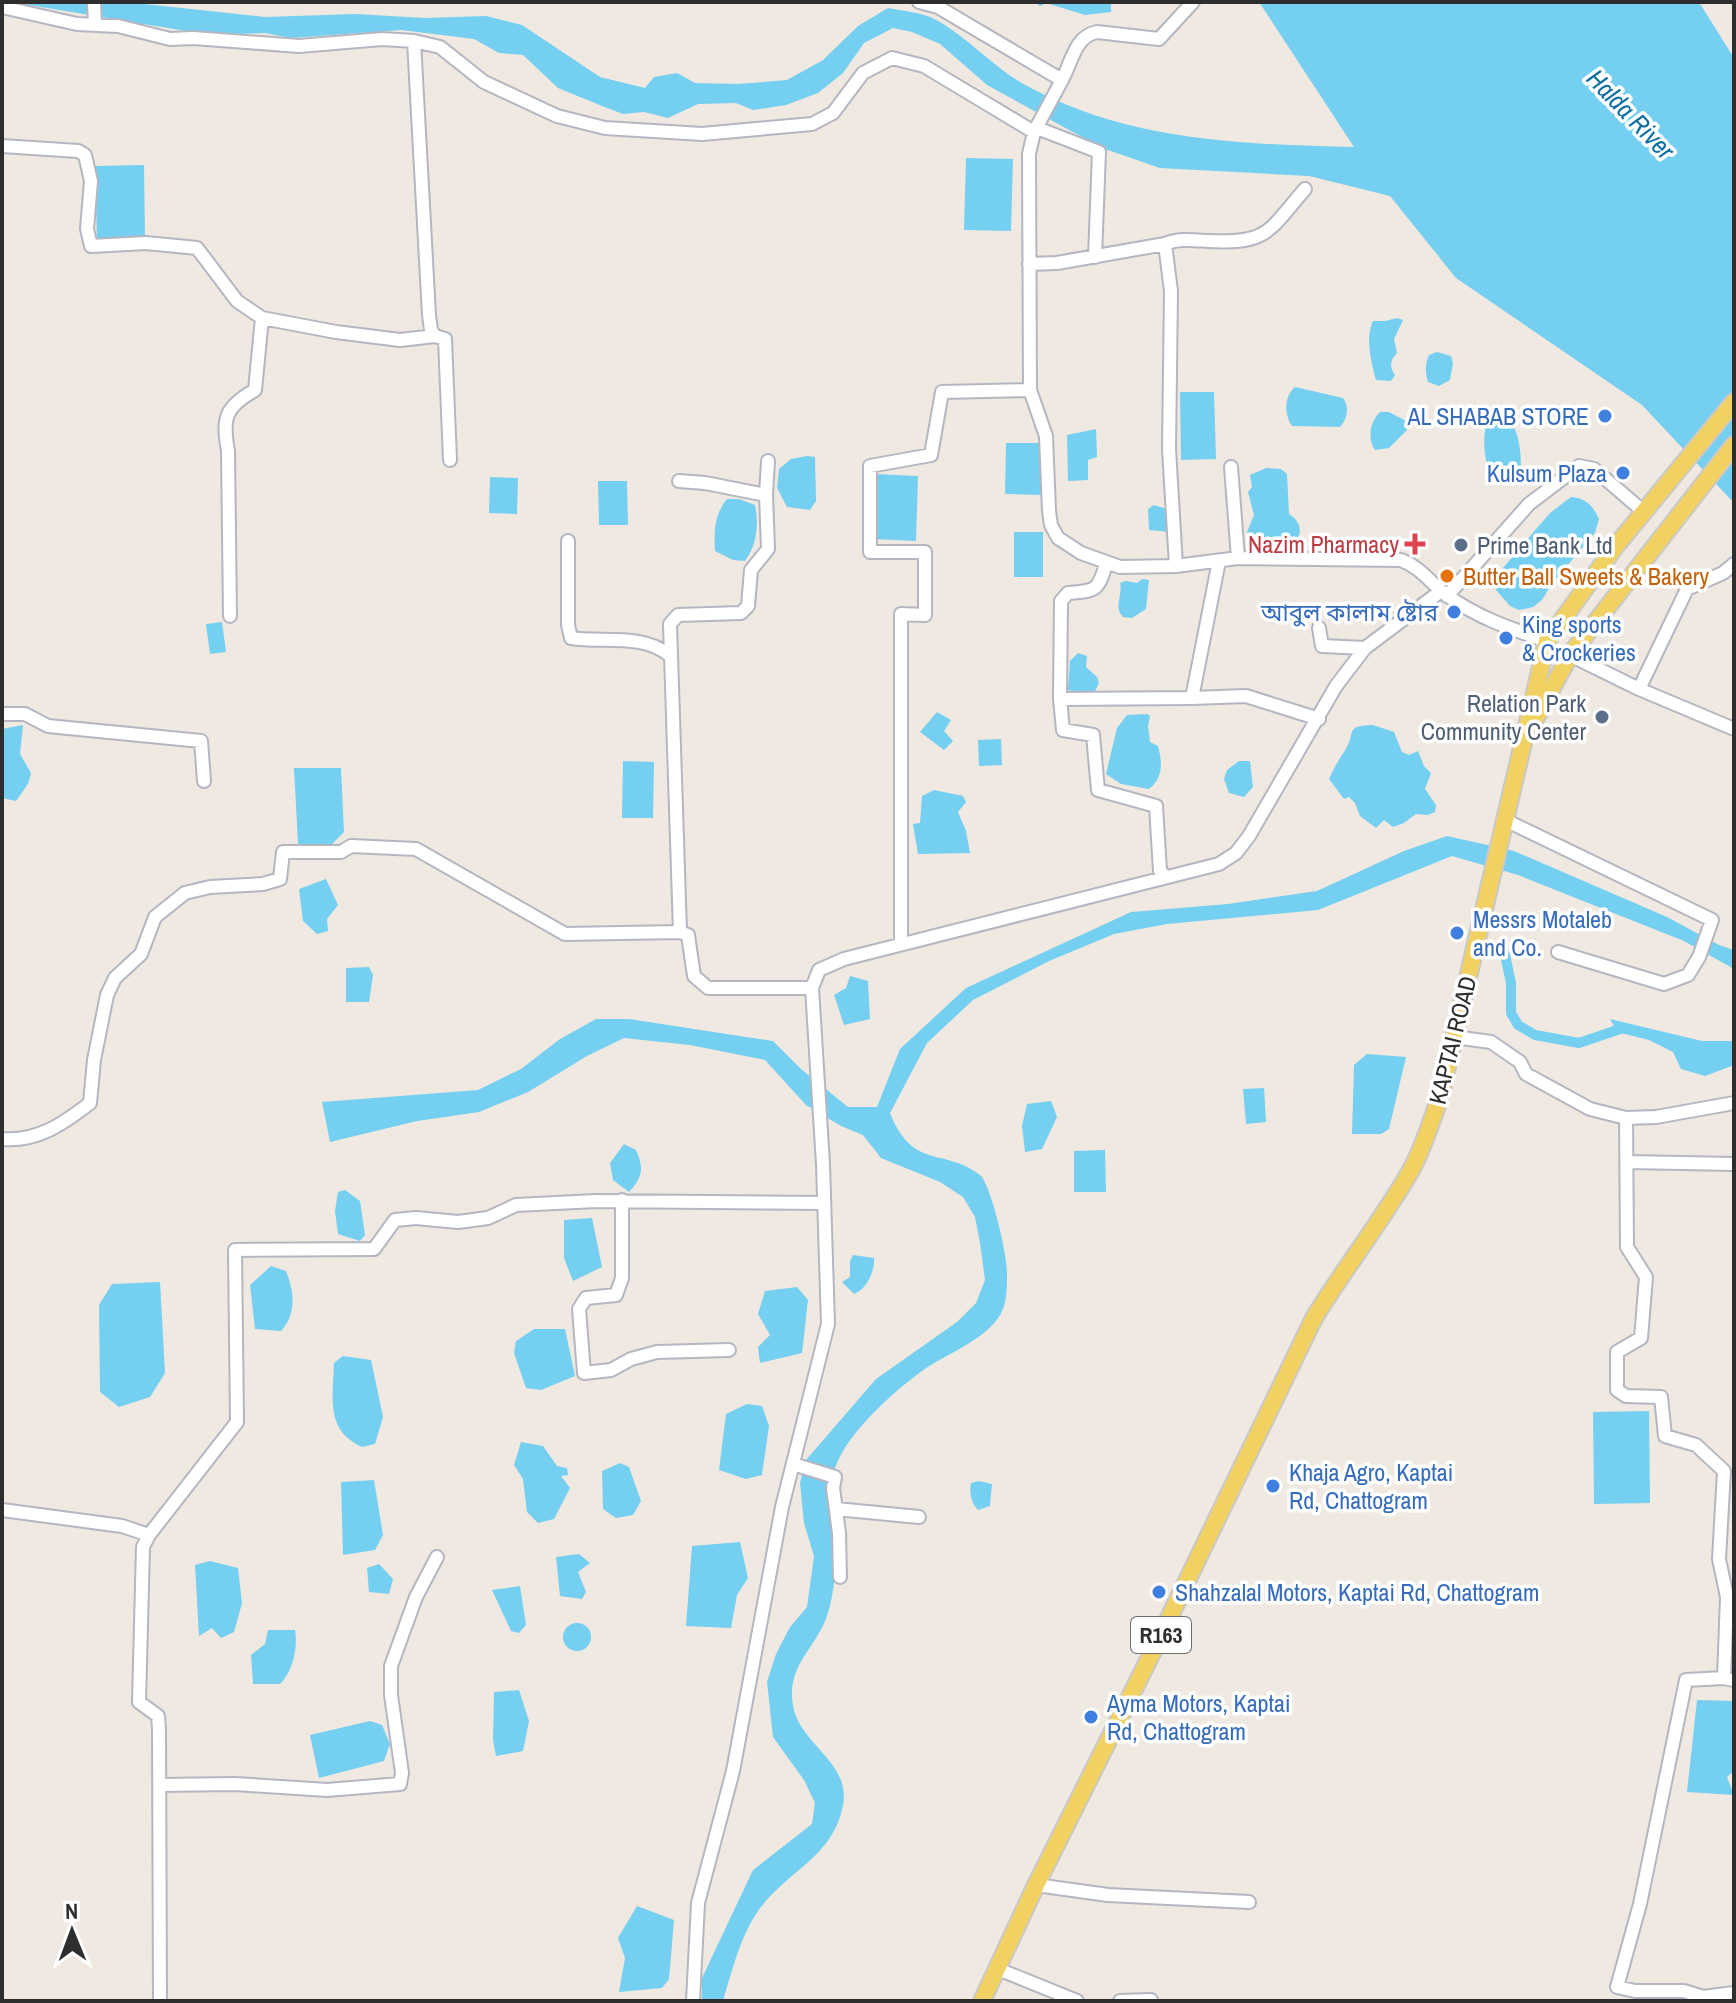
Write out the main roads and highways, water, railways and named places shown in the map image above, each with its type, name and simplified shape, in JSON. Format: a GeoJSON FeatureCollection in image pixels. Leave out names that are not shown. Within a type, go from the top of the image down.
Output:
{"type":"FeatureCollection","features":[{"type":"Feature","properties":{"kind":"main road","name":"R163"},"geometry":{"type":"LineString","coordinates":[[1523,742],[1547,641],[1615,547],[1734,402]]}},
{"type":"Feature","properties":{"kind":"main road","name":"R163"},"geometry":{"type":"LineString","coordinates":[[1523,742],[1570,655],[1734,445]]}},
{"type":"Feature","properties":{"kind":"main road","name":"KAPTAI ROAD"},"geometry":{"type":"LineString","coordinates":[[982,2001],[1314,1318],[1410,1172],[1426,1138],[1440,1097],[1523,742]]}},
{"type":"Feature","properties":{"kind":"water","name":"Halda River"},"geometry":{"type":"Polygon","coordinates":[[[11,2],[126,2],[265,17],[355,14],[425,18],[486,16],[522,25],[600,77],[645,88],[654,77],[677,73],[695,83],[738,84],[787,80],[823,60],[858,26],[888,8],[930,17],[953,30],[1020,82],[1059,102],[1099,117],[1182,136],[1267,144],[1354,147],[1259,2],[1699,2],[1734,58],[1734,503],[1642,405],[1456,278],[1390,196],[1309,176],[1160,168],[1102,148],[987,85],[940,44],[912,32],[893,28],[864,43],[843,73],[818,93],[786,105],[753,110],[736,103],[698,104],[668,118],[644,112],[623,114],[602,106],[558,88],[523,55],[499,53],[474,39],[401,30],[290,38],[265,33],[210,35],[11,2]]]}},
{"type":"Feature","properties":{"kind":"water"},"geometry":{"type":"Polygon","coordinates":[[[1035,2],[1111,2],[1111,12],[1085,15],[1046,3],[1040,6],[1035,2]]]}},
{"type":"Feature","properties":{"kind":"water"},"geometry":{"type":"Polygon","coordinates":[[[966,158],[1013,159],[1011,231],[964,230],[966,158]]]}},
{"type":"Feature","properties":{"kind":"water"},"geometry":{"type":"Polygon","coordinates":[[[144,165],[145,240],[97,242],[95,166],[144,165]]]}},
{"type":"Feature","properties":{"kind":"water"},"geometry":{"type":"Polygon","coordinates":[[[1403,320],[1394,339],[1397,353],[1391,366],[1395,375],[1391,381],[1376,380],[1369,335],[1373,321],[1403,320]]]}},
{"type":"Feature","properties":{"kind":"water"},"geometry":{"type":"Polygon","coordinates":[[[1437,352],[1451,356],[1453,363],[1450,380],[1439,386],[1428,382],[1426,371],[1429,355],[1437,352]]]}},
{"type":"Feature","properties":{"kind":"water"},"geometry":{"type":"Polygon","coordinates":[[[1295,387],[1343,398],[1347,413],[1340,427],[1292,426],[1286,406],[1295,387]]]}},
{"type":"Feature","properties":{"kind":"water"},"geometry":{"type":"Polygon","coordinates":[[[1180,392],[1214,392],[1216,459],[1181,460],[1180,392]]]}},
{"type":"Feature","properties":{"kind":"water"},"geometry":{"type":"Polygon","coordinates":[[[1380,412],[1389,412],[1406,421],[1407,430],[1389,448],[1375,450],[1371,430],[1380,412]]]}},
{"type":"Feature","properties":{"kind":"water"},"geometry":{"type":"Polygon","coordinates":[[[1490,415],[1507,417],[1515,429],[1521,471],[1502,477],[1491,472],[1484,447],[1485,428],[1490,415]]]}},
{"type":"Feature","properties":{"kind":"water"},"geometry":{"type":"Polygon","coordinates":[[[1096,429],[1097,457],[1088,460],[1088,480],[1068,481],[1067,435],[1096,429]]]}},
{"type":"Feature","properties":{"kind":"water"},"geometry":{"type":"Polygon","coordinates":[[[1006,443],[1042,443],[1041,495],[1005,494],[1006,443]]]}},
{"type":"Feature","properties":{"kind":"water"},"geometry":{"type":"Polygon","coordinates":[[[815,457],[816,501],[810,510],[787,507],[777,488],[779,469],[791,459],[815,457]]]}},
{"type":"Feature","properties":{"kind":"water"},"geometry":{"type":"Polygon","coordinates":[[[1266,468],[1281,469],[1287,474],[1289,514],[1300,528],[1294,544],[1250,542],[1247,532],[1254,515],[1248,492],[1252,487],[1250,475],[1266,468]]]}},
{"type":"Feature","properties":{"kind":"water"},"geometry":{"type":"Polygon","coordinates":[[[876,474],[918,476],[916,541],[873,539],[876,474]]]}},
{"type":"Feature","properties":{"kind":"water"},"geometry":{"type":"Polygon","coordinates":[[[490,477],[518,478],[517,514],[489,513],[490,477]]]}},
{"type":"Feature","properties":{"kind":"water"},"geometry":{"type":"Polygon","coordinates":[[[598,481],[627,481],[628,525],[599,525],[598,481]]]}},
{"type":"Feature","properties":{"kind":"water"},"geometry":{"type":"Polygon","coordinates":[[[1571,497],[1585,501],[1594,510],[1599,519],[1595,533],[1542,600],[1533,607],[1519,610],[1510,606],[1490,583],[1550,513],[1571,497]]]}},
{"type":"Feature","properties":{"kind":"water"},"geometry":{"type":"Polygon","coordinates":[[[727,499],[739,499],[755,505],[756,534],[745,561],[733,560],[715,551],[716,524],[727,499]]]}},
{"type":"Feature","properties":{"kind":"water"},"geometry":{"type":"Polygon","coordinates":[[[1154,505],[1170,510],[1170,532],[1149,530],[1148,509],[1154,505]]]}},
{"type":"Feature","properties":{"kind":"water"},"geometry":{"type":"Polygon","coordinates":[[[1014,532],[1043,532],[1043,577],[1014,577],[1014,532]]]}},
{"type":"Feature","properties":{"kind":"water"},"geometry":{"type":"Polygon","coordinates":[[[1142,579],[1149,580],[1146,609],[1132,618],[1123,617],[1118,605],[1120,583],[1137,583],[1142,579]]]}},
{"type":"Feature","properties":{"kind":"water"},"geometry":{"type":"Polygon","coordinates":[[[222,622],[226,652],[210,654],[206,624],[222,622]]]}},
{"type":"Feature","properties":{"kind":"water"},"geometry":{"type":"Polygon","coordinates":[[[1078,653],[1087,656],[1086,667],[1097,677],[1099,683],[1093,695],[1068,690],[1070,661],[1078,653]]]}},
{"type":"Feature","properties":{"kind":"water"},"geometry":{"type":"Polygon","coordinates":[[[937,712],[951,720],[944,731],[953,741],[944,750],[920,732],[937,712]]]}},
{"type":"Feature","properties":{"kind":"water"},"geometry":{"type":"Polygon","coordinates":[[[1127,715],[1150,716],[1150,742],[1158,746],[1161,763],[1157,779],[1149,789],[1121,784],[1106,774],[1117,728],[1127,715]]]}},
{"type":"Feature","properties":{"kind":"water"},"geometry":{"type":"Polygon","coordinates":[[[23,725],[20,754],[31,773],[28,784],[16,801],[2,798],[2,729],[23,725]]]}},
{"type":"Feature","properties":{"kind":"water"},"geometry":{"type":"Polygon","coordinates":[[[1373,725],[1394,732],[1402,752],[1409,755],[1418,751],[1424,766],[1431,773],[1425,789],[1436,805],[1435,812],[1416,814],[1393,827],[1384,820],[1376,828],[1360,816],[1355,803],[1349,797],[1344,799],[1329,779],[1349,743],[1352,731],[1373,725]]]}},
{"type":"Feature","properties":{"kind":"water"},"geometry":{"type":"Polygon","coordinates":[[[1001,739],[1002,765],[979,766],[978,740],[1001,739]]]}},
{"type":"Feature","properties":{"kind":"water"},"geometry":{"type":"Polygon","coordinates":[[[623,761],[654,762],[653,818],[622,818],[623,761]]]}},
{"type":"Feature","properties":{"kind":"water"},"geometry":{"type":"Polygon","coordinates":[[[1239,761],[1250,761],[1253,787],[1244,797],[1229,793],[1224,779],[1227,770],[1239,761]]]}},
{"type":"Feature","properties":{"kind":"water"},"geometry":{"type":"Polygon","coordinates":[[[294,768],[341,768],[344,832],[332,844],[298,844],[294,768]]]}},
{"type":"Feature","properties":{"kind":"water"},"geometry":{"type":"Polygon","coordinates":[[[934,790],[963,796],[966,802],[958,812],[970,853],[918,854],[913,824],[920,823],[922,796],[934,790]]]}},
{"type":"Feature","properties":{"kind":"water"},"geometry":{"type":"Polygon","coordinates":[[[1447,836],[1514,851],[1667,917],[1734,950],[1734,969],[1684,941],[1518,875],[1452,856],[1318,910],[1167,924],[1114,934],[1049,961],[973,1000],[927,1043],[890,1113],[899,1131],[919,1151],[967,1167],[984,1181],[994,1206],[1007,1265],[1004,1305],[989,1329],[932,1364],[886,1400],[862,1425],[837,1463],[831,1486],[836,1559],[831,1600],[823,1626],[798,1667],[792,1691],[797,1720],[840,1777],[843,1805],[838,1823],[820,1851],[769,1897],[758,1911],[737,1954],[723,2001],[702,2001],[702,1978],[753,1870],[812,1824],[815,1803],[804,1780],[773,1737],[767,1682],[776,1654],[790,1627],[807,1607],[814,1556],[804,1523],[800,1483],[806,1460],[876,1379],[957,1322],[976,1303],[985,1280],[975,1217],[963,1197],[940,1182],[881,1158],[863,1135],[806,1105],[765,1060],[690,1045],[624,1038],[587,1056],[528,1092],[479,1112],[417,1121],[330,1142],[322,1102],[478,1090],[521,1069],[560,1039],[596,1019],[629,1019],[773,1041],[801,1069],[848,1107],[877,1107],[900,1049],[966,988],[1131,912],[1228,904],[1317,891],[1404,851],[1447,836]]]}},
{"type":"Feature","properties":{"kind":"water"},"geometry":{"type":"Polygon","coordinates":[[[326,879],[338,905],[327,919],[328,931],[317,934],[303,921],[299,889],[326,879]]]}},
{"type":"Feature","properties":{"kind":"water"},"geometry":{"type":"Polygon","coordinates":[[[369,967],[373,975],[369,1002],[346,1002],[346,968],[369,967]]]}},
{"type":"Feature","properties":{"kind":"water"},"geometry":{"type":"Polygon","coordinates":[[[850,976],[868,981],[870,1019],[844,1025],[834,995],[846,988],[850,976]]]}},
{"type":"Feature","properties":{"kind":"water"},"geometry":{"type":"Polygon","coordinates":[[[1610,1019],[1702,1041],[1734,1041],[1734,1065],[1705,1076],[1681,1069],[1673,1052],[1649,1040],[1617,1032],[1610,1019]]]}},
{"type":"Feature","properties":{"kind":"water"},"geometry":{"type":"Polygon","coordinates":[[[1367,1054],[1406,1057],[1389,1129],[1381,1134],[1352,1134],[1354,1065],[1367,1054]]]}},
{"type":"Feature","properties":{"kind":"water"},"geometry":{"type":"Polygon","coordinates":[[[1264,1088],[1266,1122],[1246,1124],[1243,1089],[1264,1088]]]}},
{"type":"Feature","properties":{"kind":"water"},"geometry":{"type":"Polygon","coordinates":[[[1051,1101],[1057,1117],[1042,1149],[1025,1152],[1022,1126],[1027,1104],[1051,1101]]]}},
{"type":"Feature","properties":{"kind":"water"},"geometry":{"type":"Polygon","coordinates":[[[624,1144],[636,1150],[641,1167],[637,1182],[629,1192],[613,1180],[610,1163],[624,1144]]]}},
{"type":"Feature","properties":{"kind":"water"},"geometry":{"type":"Polygon","coordinates":[[[1105,1150],[1106,1192],[1074,1192],[1074,1151],[1105,1150]]]}},
{"type":"Feature","properties":{"kind":"water"},"geometry":{"type":"Polygon","coordinates":[[[345,1190],[360,1201],[365,1235],[360,1241],[338,1234],[335,1211],[338,1192],[345,1190]]]}},
{"type":"Feature","properties":{"kind":"water"},"geometry":{"type":"Polygon","coordinates":[[[592,1218],[602,1267],[573,1281],[564,1258],[564,1220],[592,1218]]]}},
{"type":"Feature","properties":{"kind":"water"},"geometry":{"type":"Polygon","coordinates":[[[853,1255],[874,1258],[869,1279],[854,1294],[842,1282],[850,1277],[853,1255]]]}},
{"type":"Feature","properties":{"kind":"water"},"geometry":{"type":"Polygon","coordinates":[[[271,1266],[286,1271],[291,1286],[292,1310],[281,1331],[255,1329],[250,1285],[271,1266]]]}},
{"type":"Feature","properties":{"kind":"water"},"geometry":{"type":"Polygon","coordinates":[[[160,1282],[165,1373],[150,1397],[119,1407],[100,1392],[99,1305],[112,1284],[160,1282]]]}},
{"type":"Feature","properties":{"kind":"water"},"geometry":{"type":"Polygon","coordinates":[[[797,1287],[808,1300],[802,1353],[760,1363],[758,1347],[770,1335],[758,1314],[765,1291],[797,1287]]]}},
{"type":"Feature","properties":{"kind":"water"},"geometry":{"type":"Polygon","coordinates":[[[534,1329],[565,1329],[575,1376],[541,1390],[526,1388],[514,1353],[516,1341],[534,1329]]]}},
{"type":"Feature","properties":{"kind":"water"},"geometry":{"type":"Polygon","coordinates":[[[343,1356],[371,1360],[383,1417],[375,1444],[362,1447],[342,1432],[337,1422],[333,1400],[334,1363],[343,1356]]]}},
{"type":"Feature","properties":{"kind":"water"},"geometry":{"type":"Polygon","coordinates":[[[747,1404],[762,1406],[769,1426],[762,1475],[746,1479],[719,1470],[726,1414],[747,1404]]]}},
{"type":"Feature","properties":{"kind":"water"},"geometry":{"type":"Polygon","coordinates":[[[1649,1411],[1650,1503],[1594,1504],[1593,1412],[1649,1411]]]}},
{"type":"Feature","properties":{"kind":"water"},"geometry":{"type":"Polygon","coordinates":[[[521,1442],[543,1446],[557,1466],[567,1468],[568,1475],[561,1476],[570,1488],[554,1519],[538,1523],[527,1512],[523,1479],[514,1465],[521,1442]]]}},
{"type":"Feature","properties":{"kind":"water"},"geometry":{"type":"Polygon","coordinates":[[[620,1463],[629,1467],[641,1501],[633,1515],[616,1518],[603,1509],[602,1471],[620,1463]]]}},
{"type":"Feature","properties":{"kind":"water"},"geometry":{"type":"Polygon","coordinates":[[[374,1480],[383,1535],[375,1550],[343,1555],[341,1482],[374,1480]]]}},
{"type":"Feature","properties":{"kind":"water"},"geometry":{"type":"Polygon","coordinates":[[[971,1483],[992,1484],[990,1506],[978,1510],[970,1490],[971,1483]]]}},
{"type":"Feature","properties":{"kind":"water"},"geometry":{"type":"Polygon","coordinates":[[[740,1542],[748,1578],[737,1595],[731,1628],[686,1626],[692,1546],[740,1542]]]}},
{"type":"Feature","properties":{"kind":"water"},"geometry":{"type":"Polygon","coordinates":[[[579,1554],[590,1563],[578,1572],[586,1592],[582,1599],[560,1596],[556,1557],[579,1554]]]}},
{"type":"Feature","properties":{"kind":"water"},"geometry":{"type":"Polygon","coordinates":[[[210,1561],[238,1568],[242,1603],[234,1632],[221,1638],[212,1628],[199,1636],[195,1565],[210,1561]]]}},
{"type":"Feature","properties":{"kind":"water"},"geometry":{"type":"Polygon","coordinates":[[[379,1564],[393,1579],[389,1594],[369,1592],[367,1568],[379,1564]]]}},
{"type":"Feature","properties":{"kind":"water"},"geometry":{"type":"Polygon","coordinates":[[[520,1586],[526,1625],[519,1633],[511,1631],[492,1590],[520,1586]]]}},
{"type":"Feature","properties":{"kind":"water"},"geometry":{"type":"Polygon","coordinates":[[[577,1623],[587,1627],[591,1637],[587,1647],[577,1651],[567,1647],[563,1637],[567,1627],[577,1623]]]}},
{"type":"Feature","properties":{"kind":"water"},"geometry":{"type":"Polygon","coordinates":[[[268,1630],[295,1630],[294,1659],[280,1684],[253,1684],[251,1655],[265,1644],[268,1630]]]}},
{"type":"Feature","properties":{"kind":"water"},"geometry":{"type":"Polygon","coordinates":[[[519,1690],[529,1721],[523,1751],[496,1756],[493,1740],[494,1692],[519,1690]]]}},
{"type":"Feature","properties":{"kind":"water"},"geometry":{"type":"Polygon","coordinates":[[[1697,1700],[1734,1701],[1734,1771],[1727,1777],[1734,1795],[1687,1792],[1697,1700]]]}},
{"type":"Feature","properties":{"kind":"water"},"geometry":{"type":"Polygon","coordinates":[[[370,1721],[382,1725],[390,1744],[384,1761],[319,1778],[310,1735],[370,1721]]]}},
{"type":"Feature","properties":{"kind":"water"},"geometry":{"type":"Polygon","coordinates":[[[637,1906],[674,1920],[669,1979],[662,1988],[619,1992],[625,1958],[618,1938],[637,1906]]]}},
{"type":"Feature","properties":{"kind":"waterway"},"geometry":{"type":"LineString","coordinates":[[1505,955],[1511,983],[1511,1013],[1518,1025],[1535,1035],[1579,1043],[1627,1029]]}},
{"type":"Feature","properties":{"kind":"place","name":"AL SHABAB STORE"},"geometry":{"type":"Point","coordinates":[1605,416]}},
{"type":"Feature","properties":{"kind":"place","name":"Kulsum Plaza"},"geometry":{"type":"Point","coordinates":[1623,473]}},
{"type":"Feature","properties":{"kind":"place","name":"Nazim Pharmacy"},"geometry":{"type":"Point","coordinates":[1415,544]}},
{"type":"Feature","properties":{"kind":"place","name":"Prime Bank Ltd"},"geometry":{"type":"Point","coordinates":[1461,545]}},
{"type":"Feature","properties":{"kind":"place","name":"Butter Ball Sweets & Bakery"},"geometry":{"type":"Point","coordinates":[1447,576]}},
{"type":"Feature","properties":{"kind":"place","name":"আবুল কালাম ষ্টোর"},"geometry":{"type":"Point","coordinates":[1454,612]}},
{"type":"Feature","properties":{"kind":"place","name":"King sports & Crockeries"},"geometry":{"type":"Point","coordinates":[1506,638]}},
{"type":"Feature","properties":{"kind":"place","name":"Relation Park Community Center"},"geometry":{"type":"Point","coordinates":[1602,717]}},
{"type":"Feature","properties":{"kind":"place","name":"Messrs Motaleb and Co."},"geometry":{"type":"Point","coordinates":[1457,933]}},
{"type":"Feature","properties":{"kind":"place","name":"Khaja Agro, Kaptai Rd, Chattogram"},"geometry":{"type":"Point","coordinates":[1273,1486]}},
{"type":"Feature","properties":{"kind":"place","name":"Shahzalal Motors, Kaptai Rd, Chattogram"},"geometry":{"type":"Point","coordinates":[1159,1592]}},
{"type":"Feature","properties":{"kind":"place","name":"Ayma Motors, Kaptai Rd, Chattogram"},"geometry":{"type":"Point","coordinates":[1091,1717]}}]}
